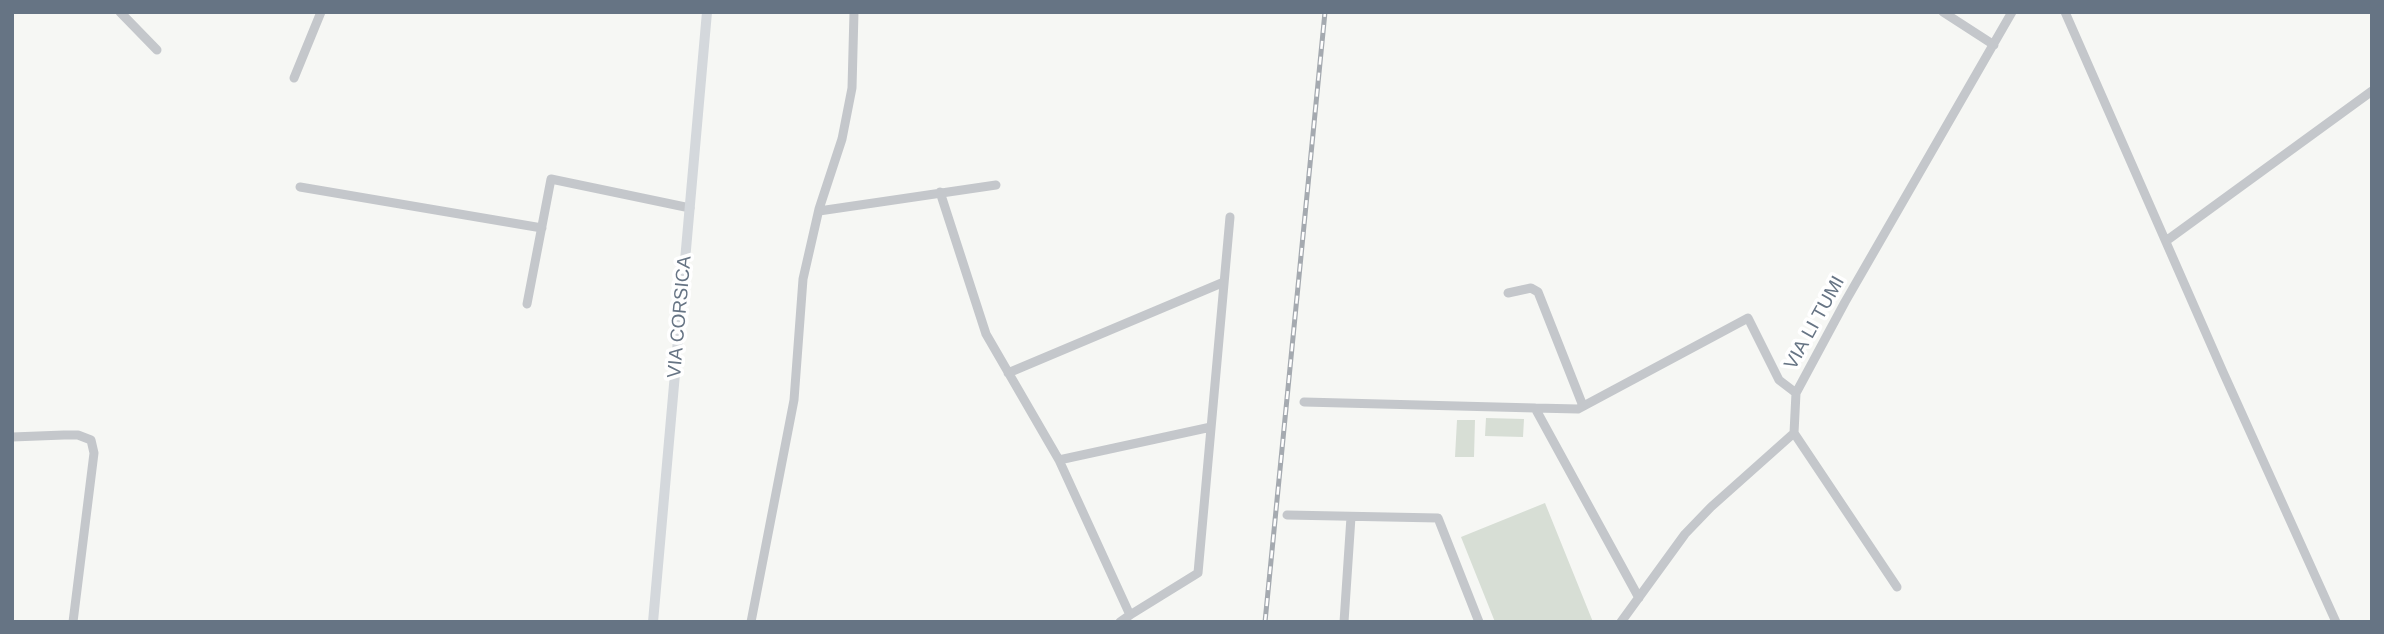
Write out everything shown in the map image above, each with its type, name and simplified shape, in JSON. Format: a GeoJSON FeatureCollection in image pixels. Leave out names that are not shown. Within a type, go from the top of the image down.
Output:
{"type":"FeatureCollection","features":[{"type":"Feature","properties":{"kind":"main road","name":"VIA CORSICA"},"geometry":{"type":"LineString","coordinates":[[653,622],[707,12]]}},
{"type":"Feature","properties":{"kind":"street"},"geometry":{"type":"LineString","coordinates":[[120,12],[157,50]]}},
{"type":"Feature","properties":{"kind":"street"},"geometry":{"type":"LineString","coordinates":[[294,78],[321,12]]}},
{"type":"Feature","properties":{"kind":"street"},"geometry":{"type":"LineString","coordinates":[[751,622],[793,400],[803,279],[819,211],[842,139],[852,88],[854,12]]}},
{"type":"Feature","properties":{"kind":"street"},"geometry":{"type":"LineString","coordinates":[[1942,12],[1994,45]]}},
{"type":"Feature","properties":{"kind":"street","name":"VIA LI TUMI"},"geometry":{"type":"LineString","coordinates":[[1794,433],[1796,393],[2012,12]]}},
{"type":"Feature","properties":{"kind":"street"},"geometry":{"type":"LineString","coordinates":[[2065,12],[2336,622]]}},
{"type":"Feature","properties":{"kind":"street"},"geometry":{"type":"LineString","coordinates":[[2166,242],[2372,91]]}},
{"type":"Feature","properties":{"kind":"street"},"geometry":{"type":"LineString","coordinates":[[527,303],[551,179],[690,208]]}},
{"type":"Feature","properties":{"kind":"street"},"geometry":{"type":"LineString","coordinates":[[819,211],[996,185]]}},
{"type":"Feature","properties":{"kind":"street"},"geometry":{"type":"LineString","coordinates":[[300,187],[542,228]]}},
{"type":"Feature","properties":{"kind":"street"},"geometry":{"type":"LineString","coordinates":[[940,192],[986,334],[1059,460],[1130,615]]}},
{"type":"Feature","properties":{"kind":"street"},"geometry":{"type":"LineString","coordinates":[[1120,622],[1198,573],[1230,217]]}},
{"type":"Feature","properties":{"kind":"street"},"geometry":{"type":"LineString","coordinates":[[1008,373],[1224,282]]}},
{"type":"Feature","properties":{"kind":"street"},"geometry":{"type":"LineString","coordinates":[[1508,293],[1531,288],[1542,299],[1583,406]]}},
{"type":"Feature","properties":{"kind":"street"},"geometry":{"type":"LineString","coordinates":[[1304,402],[1578,409],[1748,318],[1779,380],[1796,393]]}},
{"type":"Feature","properties":{"kind":"street"},"geometry":{"type":"LineString","coordinates":[[1535,408],[1639,598]]}},
{"type":"Feature","properties":{"kind":"street"},"geometry":{"type":"LineString","coordinates":[[1059,460],[1211,427]]}},
{"type":"Feature","properties":{"kind":"street"},"geometry":{"type":"LineString","coordinates":[[1622,622],[1685,534],[1711,507],[1794,433],[1897,587]]}},
{"type":"Feature","properties":{"kind":"street"},"geometry":{"type":"LineString","coordinates":[[12,437],[78,435],[90,440],[94,453],[73,622]]}},
{"type":"Feature","properties":{"kind":"street"},"geometry":{"type":"LineString","coordinates":[[1287,515],[1438,518],[1479,622]]}},
{"type":"Feature","properties":{"kind":"street"},"geometry":{"type":"LineString","coordinates":[[1344,622],[1351,517]]}},
{"type":"Feature","properties":{"kind":"shaded area"},"geometry":{"type":"Polygon","coordinates":[[[1486,418],[1524,419],[1523,437],[1485,436],[1486,418]]]}},
{"type":"Feature","properties":{"kind":"shaded area"},"geometry":{"type":"Polygon","coordinates":[[[1457,420],[1475,420],[1474,457],[1455,457],[1457,420]]]}},
{"type":"Feature","properties":{"kind":"shaded area"},"geometry":{"type":"Polygon","coordinates":[[[1545,503],[1593,622],[1495,622],[1461,537],[1545,503]]]}},
{"type":"Feature","properties":{"kind":"railway"},"geometry":{"type":"LineString","coordinates":[[1265,622],[1325,12]]}}]}
